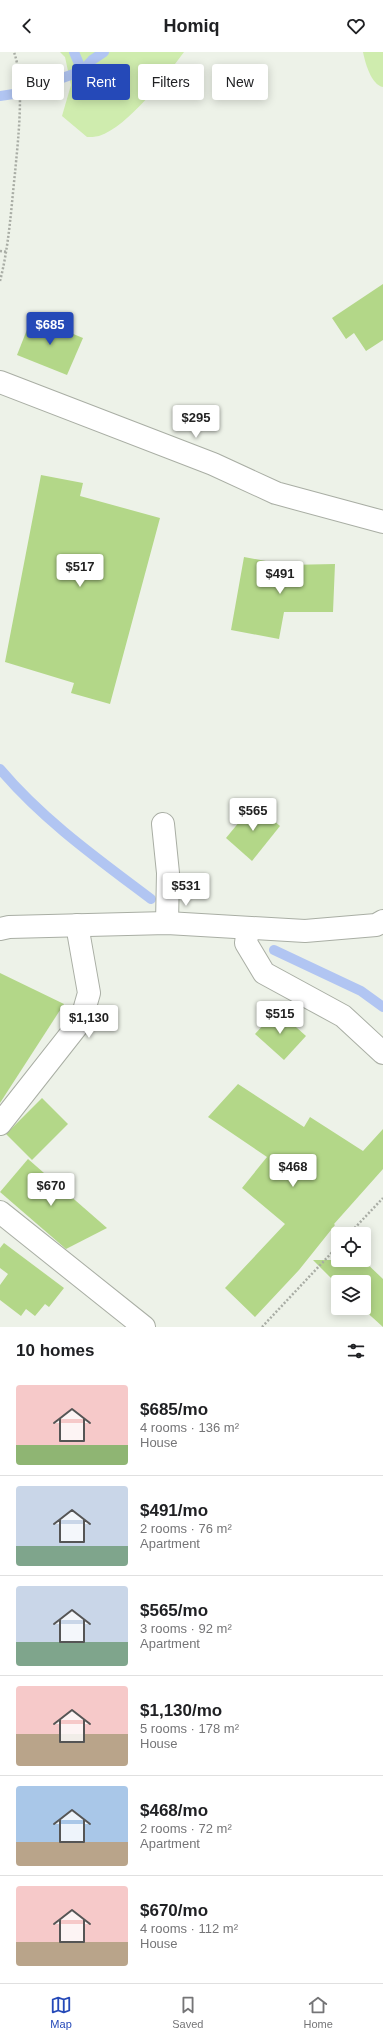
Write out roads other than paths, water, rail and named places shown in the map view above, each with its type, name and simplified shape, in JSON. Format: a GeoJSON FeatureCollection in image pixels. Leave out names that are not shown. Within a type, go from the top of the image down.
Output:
{"type":"FeatureCollection","features":[{"type":"Feature","properties":{"kind":"street"},"geometry":{"type":"LineString","coordinates":[[0,382],[214,464],[276,493],[383,522]]}},
{"type":"Feature","properties":{"kind":"street"},"geometry":{"type":"LineString","coordinates":[[163,824],[168,873],[167,924]]}},
{"type":"Feature","properties":{"kind":"street"},"geometry":{"type":"LineString","coordinates":[[0,929],[8,927],[167,924],[305,930],[376,925],[383,921]]}},
{"type":"Feature","properties":{"kind":"street"},"geometry":{"type":"LineString","coordinates":[[0,1124],[81,1020],[89,993],[77,925]]}},
{"type":"Feature","properties":{"kind":"street"},"geometry":{"type":"LineString","coordinates":[[248,928],[246,942],[264,973],[343,1016],[383,1052]]}},
{"type":"Feature","properties":{"kind":"street"},"geometry":{"type":"LineString","coordinates":[[0,1212],[144,1327]]}},
{"type":"Feature","properties":{"kind":"waterway"},"geometry":{"type":"LineString","coordinates":[[74,52],[79,64]]}},
{"type":"Feature","properties":{"kind":"waterway"},"geometry":{"type":"LineString","coordinates":[[0,96],[20,93],[82,71],[92,60],[104,52]]}},
{"type":"Feature","properties":{"kind":"waterway"},"geometry":{"type":"LineString","coordinates":[[0,769],[17,788],[53,822],[91,854],[151,899]]}},
{"type":"Feature","properties":{"kind":"waterway"},"geometry":{"type":"LineString","coordinates":[[274,950],[361,991],[383,1007]]}}]}
